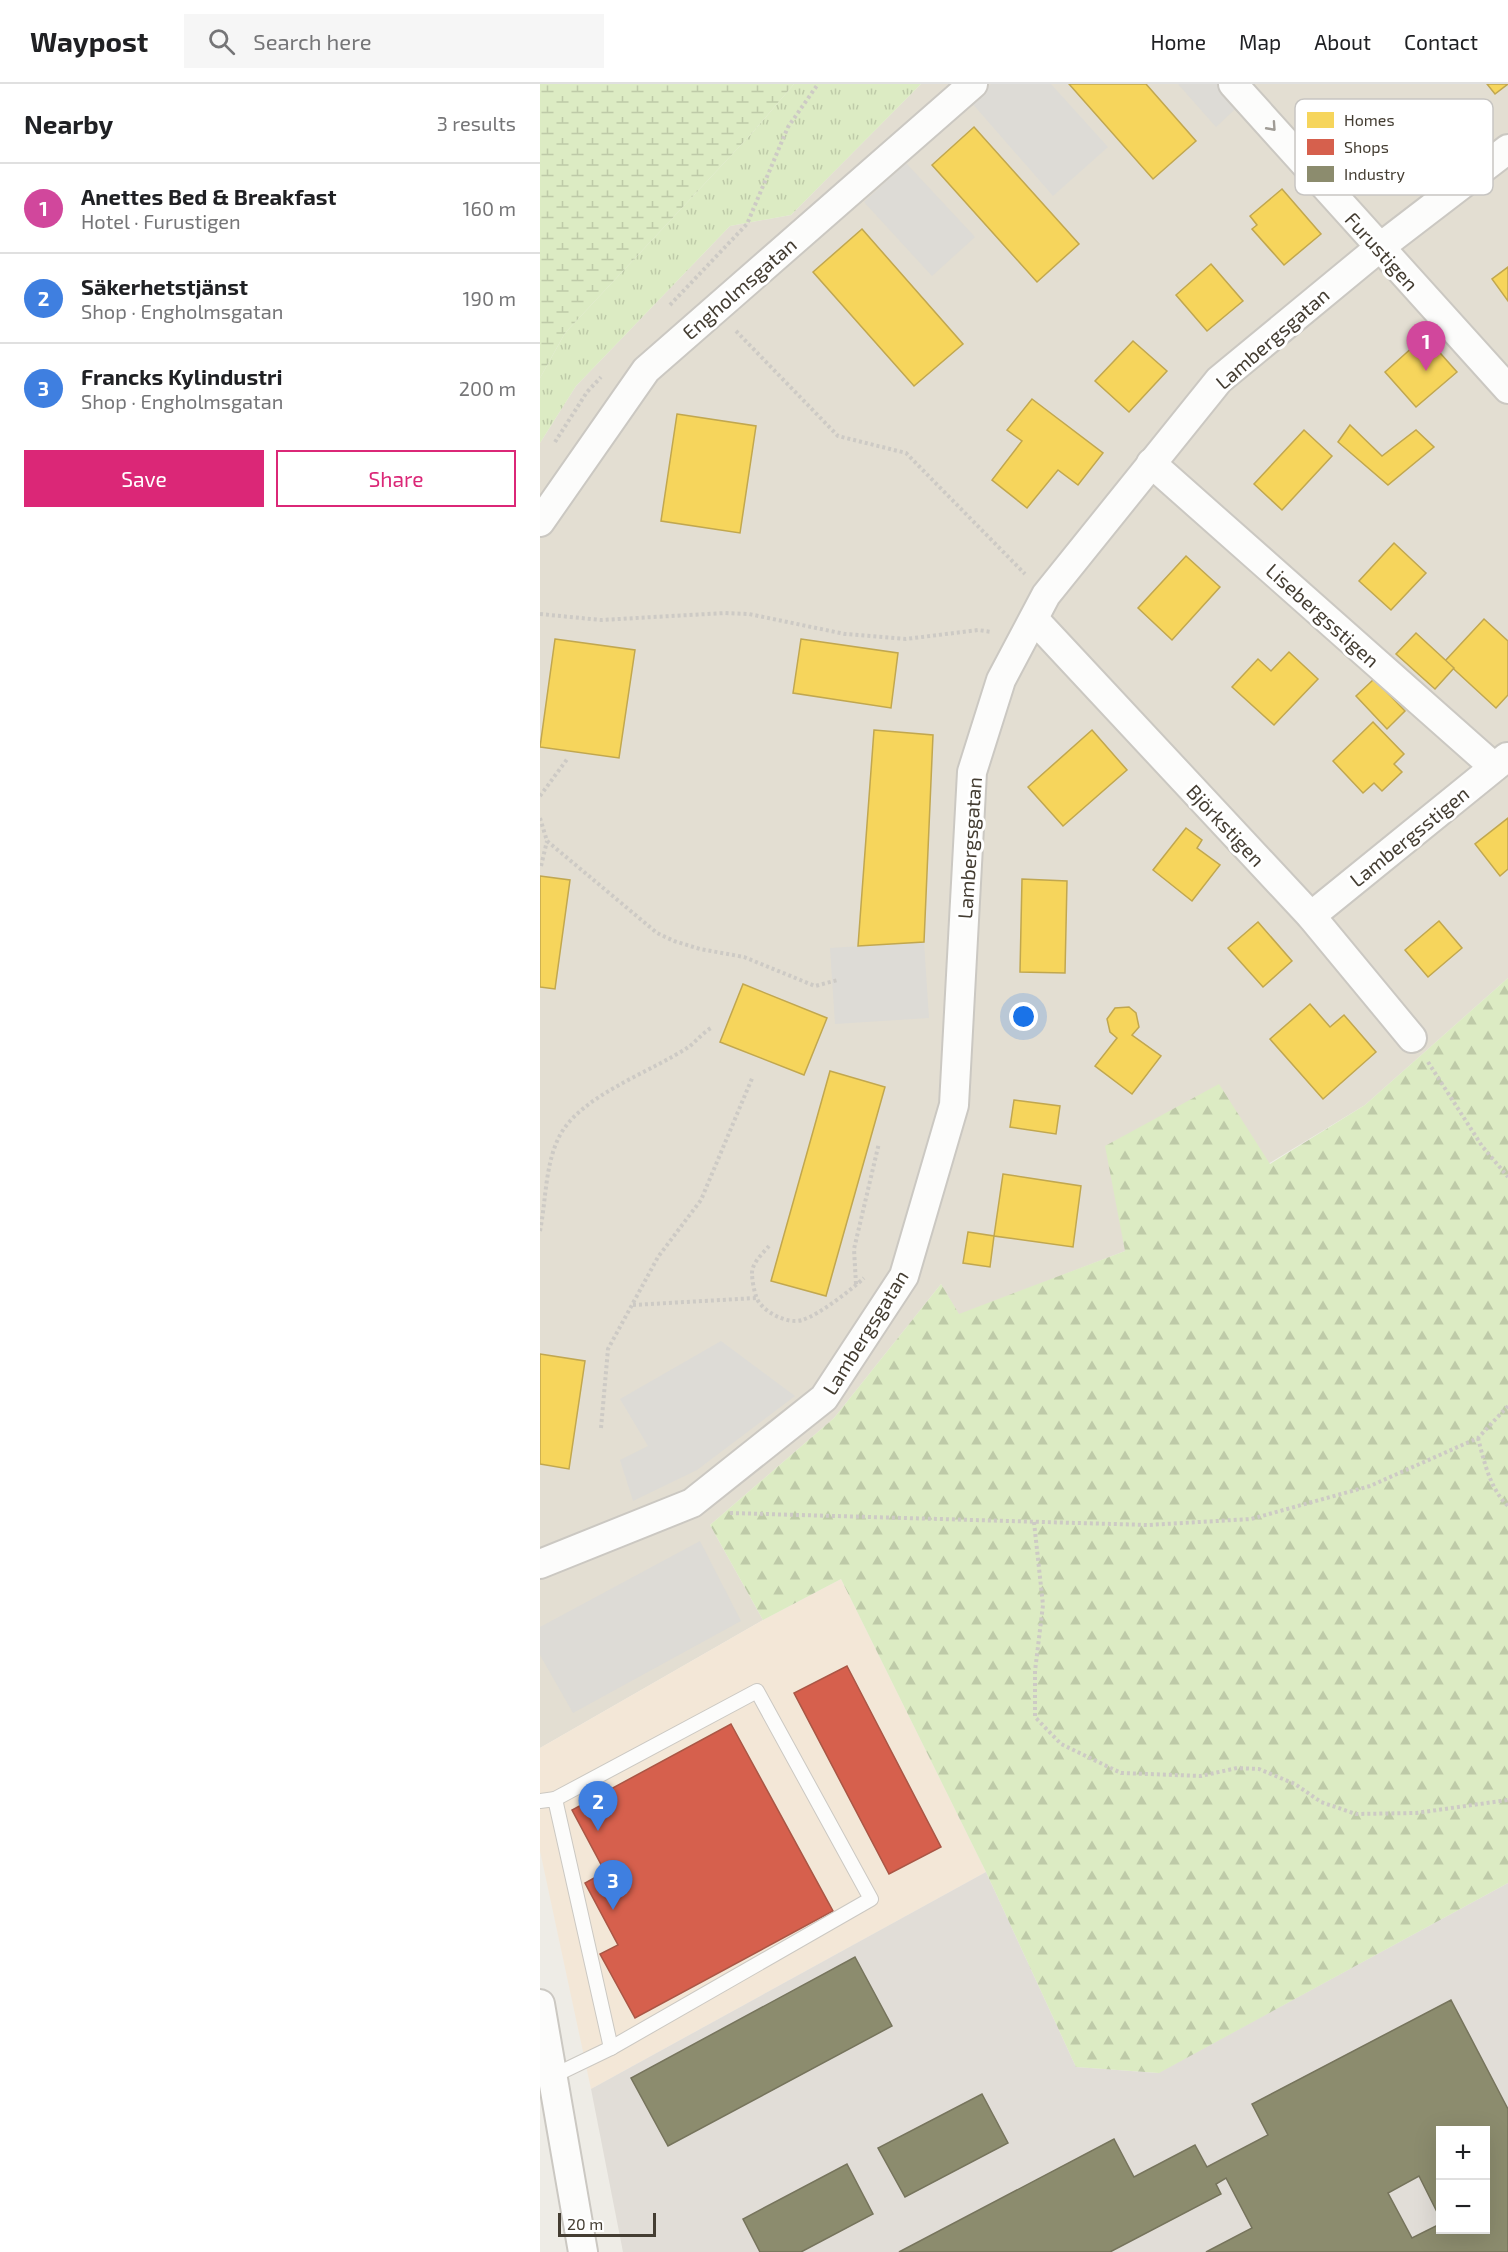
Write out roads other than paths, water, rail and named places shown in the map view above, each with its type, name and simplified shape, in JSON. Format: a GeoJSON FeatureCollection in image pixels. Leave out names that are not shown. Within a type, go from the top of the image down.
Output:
{"type":"FeatureCollection","features":[{"type":"Feature","properties":{"kind":"street","name":"Engholmsgatan"},"geometry":{"type":"LineString","coordinates":[[540,522],[646,370],[973,84]]}},
{"type":"Feature","properties":{"kind":"street","name":"Furustigen"},"geometry":{"type":"LineString","coordinates":[[1233,84],[1295,154]]}},
{"type":"Feature","properties":{"kind":"street","name":"Lambergsgatan"},"geometry":{"type":"LineString","coordinates":[[1493,160],[1508,148]]}},
{"type":"Feature","properties":{"kind":"street","name":"Furustigen"},"geometry":{"type":"LineString","coordinates":[[1332,195],[1508,389]]}},
{"type":"Feature","properties":{"kind":"street","name":"Lambergsgatan"},"geometry":{"type":"LineString","coordinates":[[540,1564],[692,1503],[824,1398],[904,1276],[954,1105],[972,772],[1001,680],[1035,617],[1151,463],[1219,380],[1379,248],[1447,195]]}},
{"type":"Feature","properties":{"kind":"street","name":"Lisebergsstigen"},"geometry":{"type":"LineString","coordinates":[[1151,463],[1501,761]]}},
{"type":"Feature","properties":{"kind":"street","name":"Björkstigen"},"geometry":{"type":"LineString","coordinates":[[1035,617],[1311,916],[1412,1038]]}},
{"type":"Feature","properties":{"kind":"street","name":"Lambergsstigen"},"geometry":{"type":"LineString","coordinates":[[1311,916],[1501,761]]}},
{"type":"Feature","properties":{"kind":"street"},"geometry":{"type":"LineString","coordinates":[[540,2004],[583,2252]]}},
{"type":"Feature","properties":{"kind":"lane"},"geometry":{"type":"LineString","coordinates":[[540,1801],[555,1799],[757,1691],[871,1899],[610,2048],[554,2076]]}},
{"type":"Feature","properties":{"kind":"lane"},"geometry":{"type":"LineString","coordinates":[[555,1799],[610,2048]]}},
{"type":"Feature","properties":{"kind":"place","name":"Anettes Bed & Breakfast"},"geometry":{"type":"Point","coordinates":[1426,371]}},
{"type":"Feature","properties":{"kind":"place","name":"Säkerhetstjänst"},"geometry":{"type":"Point","coordinates":[598,1831]}},
{"type":"Feature","properties":{"kind":"place","name":"Francks Kylindustri"},"geometry":{"type":"Point","coordinates":[613,1910]}}]}
